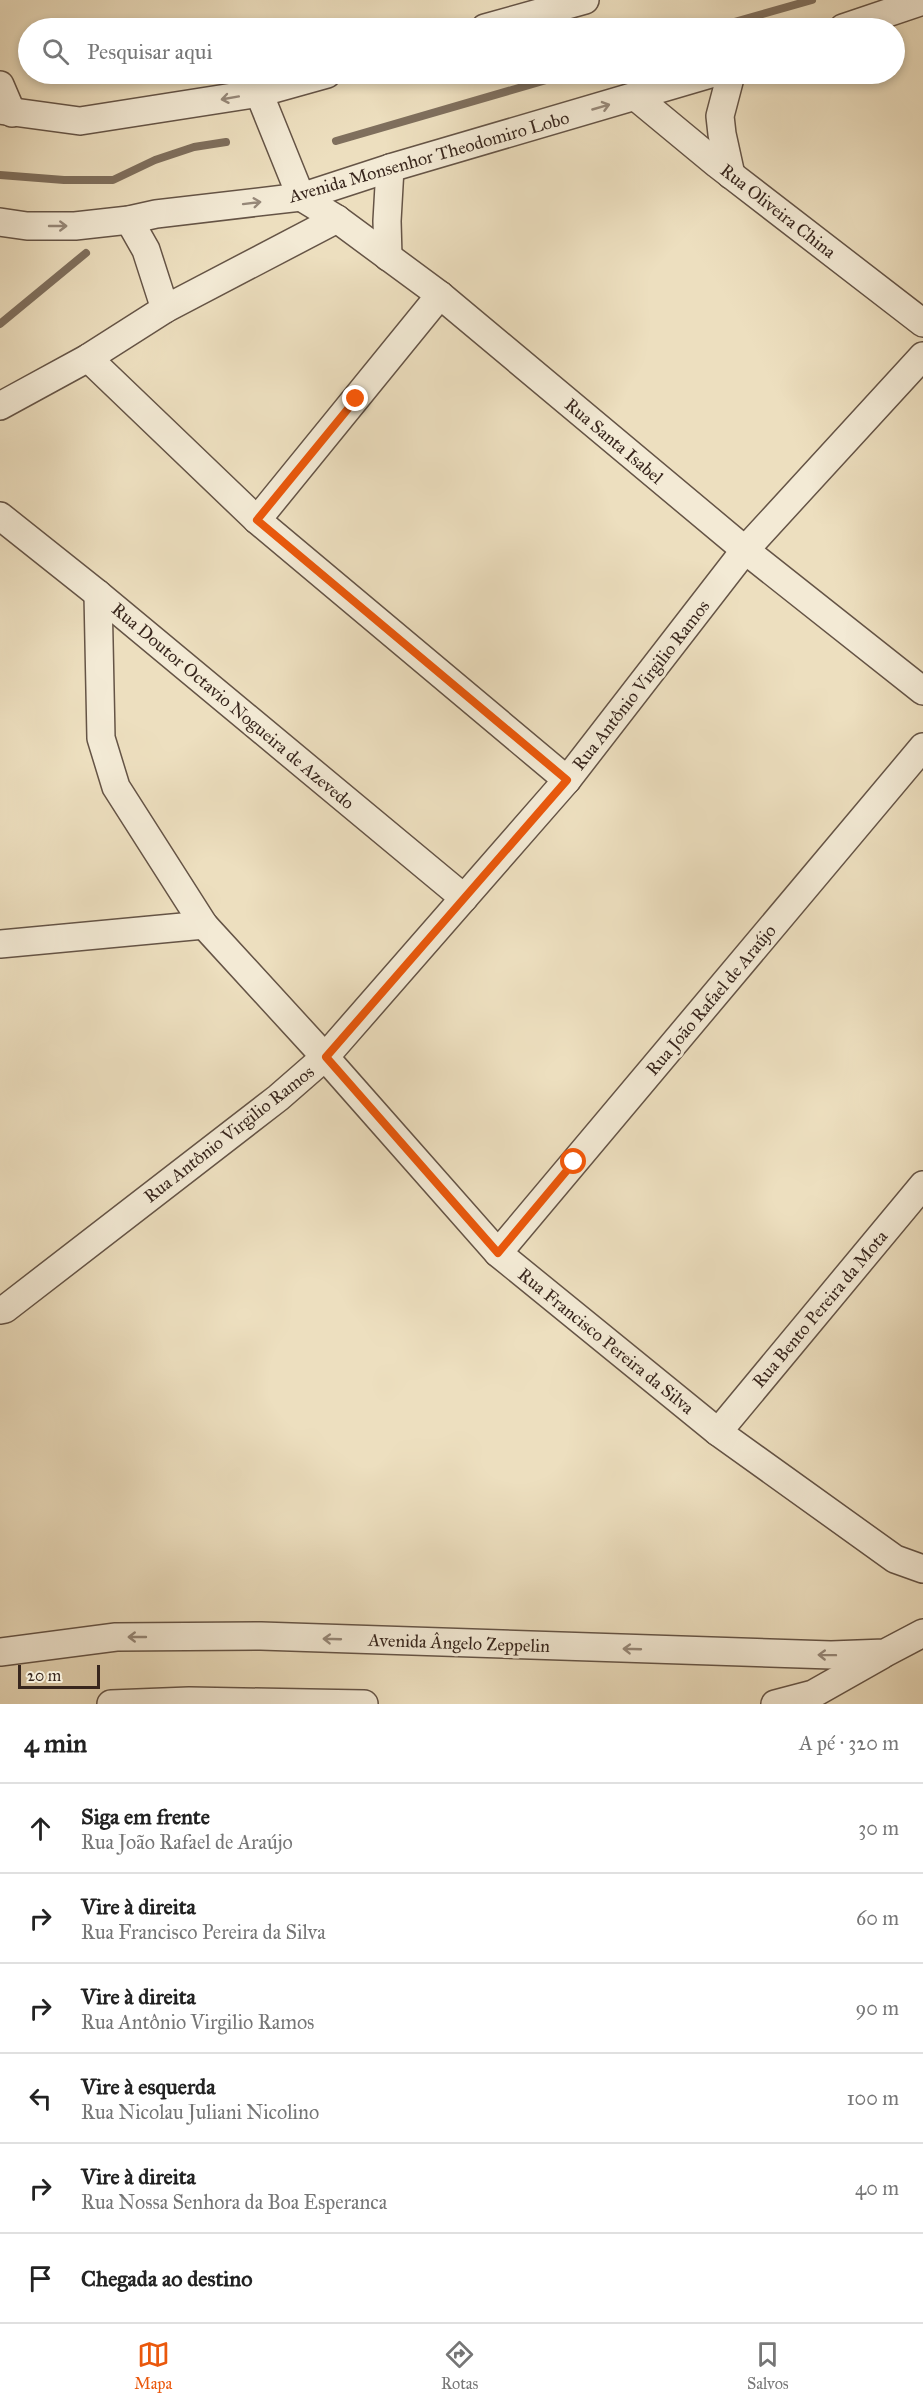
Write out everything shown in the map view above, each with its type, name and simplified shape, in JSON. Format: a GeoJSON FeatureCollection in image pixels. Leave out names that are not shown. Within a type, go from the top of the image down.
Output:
{"type":"FeatureCollection","features":[{"type":"Feature","properties":{"kind":"street"},"geometry":{"type":"LineString","coordinates":[[521,18],[585,0]]}},
{"type":"Feature","properties":{"kind":"street"},"geometry":{"type":"LineString","coordinates":[[873,18],[923,1]]}},
{"type":"Feature","properties":{"kind":"street"},"geometry":{"type":"LineString","coordinates":[[0,85],[6,111],[80,121],[259,93],[291,84]]}},
{"type":"Feature","properties":{"kind":"street","name":"Avenida Monsenhor Theodomiro Lobo"},"geometry":{"type":"LineString","coordinates":[[0,222],[27,226],[75,226],[301,197],[390,168],[678,84]]}},
{"type":"Feature","properties":{"kind":"street"},"geometry":{"type":"LineString","coordinates":[[728,84],[720,116],[731,175]]}},
{"type":"Feature","properties":{"kind":"street"},"geometry":{"type":"LineString","coordinates":[[259,93],[301,197]]}},
{"type":"Feature","properties":{"kind":"street","name":"Rua Oliveira China"},"geometry":{"type":"LineString","coordinates":[[636,97],[731,175],[923,323]]}},
{"type":"Feature","properties":{"kind":"street"},"geometry":{"type":"LineString","coordinates":[[388,257],[387,221],[390,168]]}},
{"type":"Feature","properties":{"kind":"street","name":"Rua Santa Isabel"},"geometry":{"type":"LineString","coordinates":[[301,197],[337,219],[440,295],[745,550],[923,691]]}},
{"type":"Feature","properties":{"kind":"street"},"geometry":{"type":"LineString","coordinates":[[0,406],[88,358],[165,309],[337,219]]}},
{"type":"Feature","properties":{"kind":"street"},"geometry":{"type":"LineString","coordinates":[[129,220],[146,250],[165,309]]}},
{"type":"Feature","properties":{"kind":"street"},"geometry":{"type":"LineString","coordinates":[[257,520],[440,295]]}},
{"type":"Feature","properties":{"kind":"street","name":"Rua Antônio Virgilio Ramos"},"geometry":{"type":"LineString","coordinates":[[0,1310],[6,1309],[278,1098],[326,1057],[567,780],[745,550],[923,357]]}},
{"type":"Feature","properties":{"kind":"street"},"geometry":{"type":"LineString","coordinates":[[88,358],[257,520],[567,780]]}},
{"type":"Feature","properties":{"kind":"street","name":"Rua Doutor Octavio Nogueira de Azevedo"},"geometry":{"type":"LineString","coordinates":[[0,516],[98,594],[464,898]]}},
{"type":"Feature","properties":{"kind":"street","name":"Rua Francisco Pereira da Silva"},"geometry":{"type":"LineString","coordinates":[[98,594],[101,738],[116,787],[204,925],[326,1057],[498,1253],[718,1432],[895,1559],[923,1569]]}},
{"type":"Feature","properties":{"kind":"street","name":"Rua João Rafael de Araújo"},"geometry":{"type":"LineString","coordinates":[[498,1253],[923,747]]}},
{"type":"Feature","properties":{"kind":"street"},"geometry":{"type":"LineString","coordinates":[[0,944],[204,925]]}},
{"type":"Feature","properties":{"kind":"street","name":"Rua Bento Pereira da Mota"},"geometry":{"type":"LineString","coordinates":[[718,1432],[923,1185]]}},
{"type":"Feature","properties":{"kind":"street","name":"Rua Francisco Pereira da Silva"},"geometry":{"type":"LineString","coordinates":[[895,1559],[913,1582],[923,1589]]}},
{"type":"Feature","properties":{"kind":"street","name":"Avenida Ângelo Zeppelin"},"geometry":{"type":"LineString","coordinates":[[0,1652],[116,1637],[261,1636],[785,1654],[885,1653],[920,1636]]}},
{"type":"Feature","properties":{"kind":"street"},"geometry":{"type":"LineString","coordinates":[[775,1704],[813,1694],[885,1653]]}},
{"type":"Feature","properties":{"kind":"street"},"geometry":{"type":"LineString","coordinates":[[114,1704],[189,1701],[364,1704]]}},
{"type":"Feature","properties":{"kind":"waterway"},"geometry":{"type":"LineString","coordinates":[[748,18],[812,0]]}},
{"type":"Feature","properties":{"kind":"waterway"},"geometry":{"type":"LineString","coordinates":[[336,141],[533,84]]}},
{"type":"Feature","properties":{"kind":"waterway"},"geometry":{"type":"LineString","coordinates":[[0,175],[64,180],[113,180],[155,160],[194,147],[226,142]]}},
{"type":"Feature","properties":{"kind":"waterway"},"geometry":{"type":"LineString","coordinates":[[0,324],[86,253]]}},
{"type":"Feature","properties":{"kind":"route"},"geometry":{"type":"LineString","coordinates":[[356,399],[257,520],[567,780],[326,1057],[498,1253],[574,1162]]}}]}
